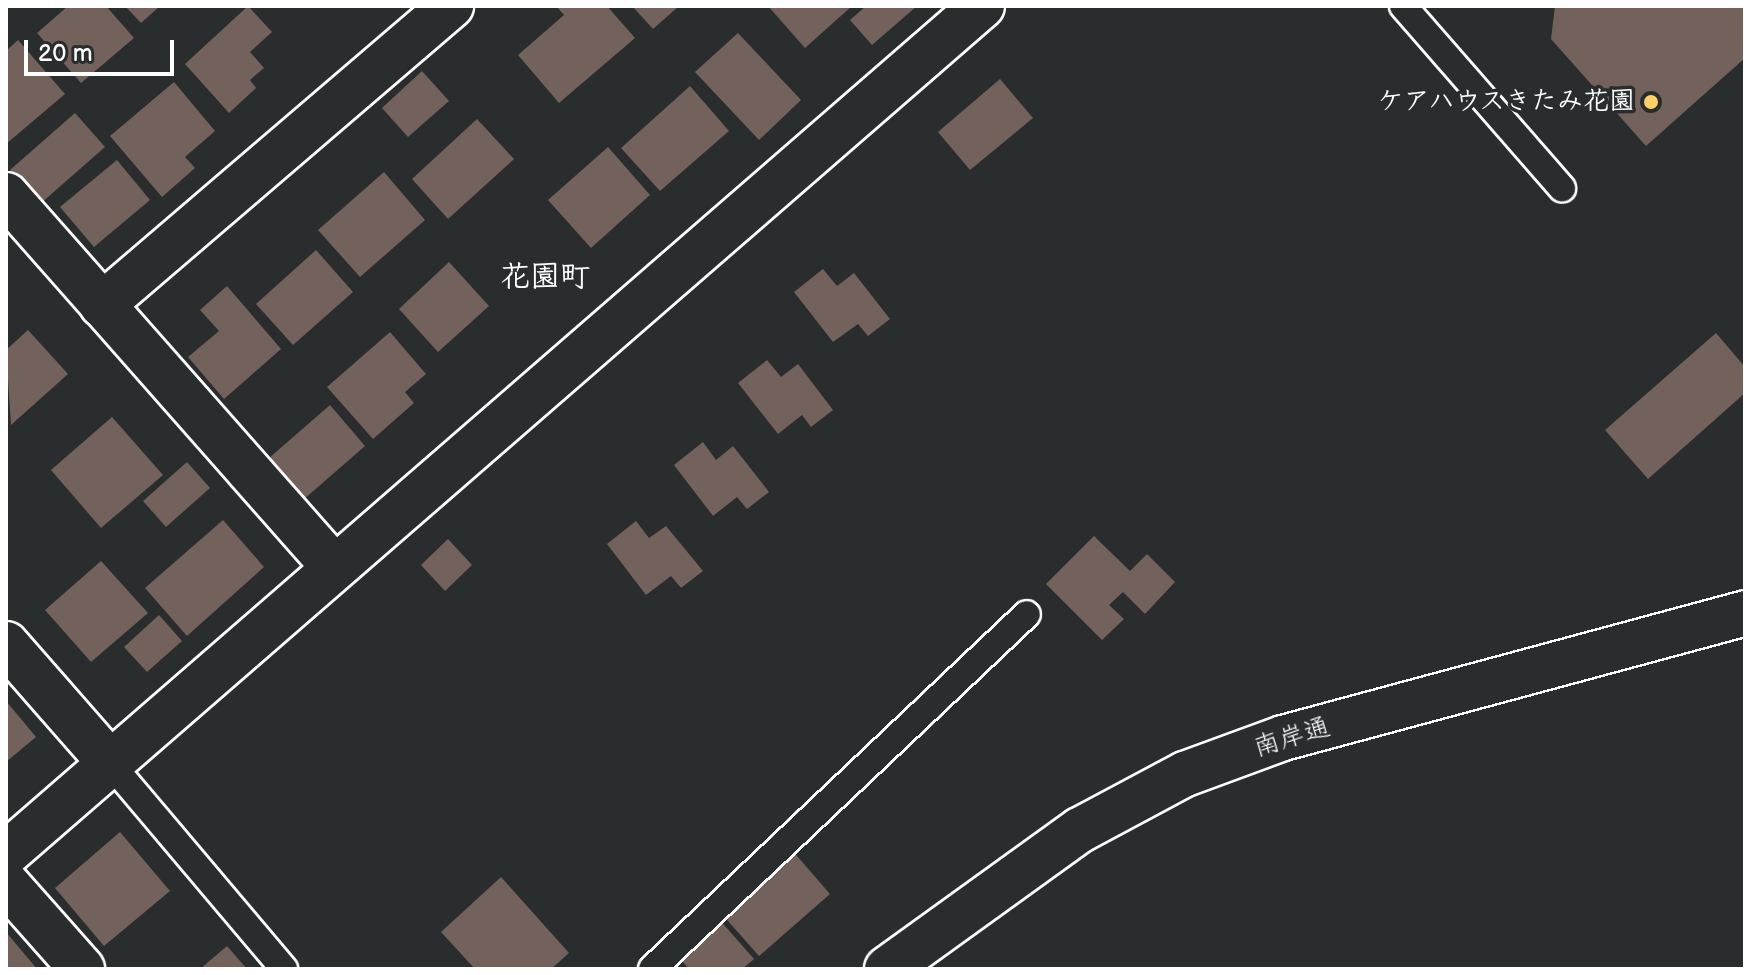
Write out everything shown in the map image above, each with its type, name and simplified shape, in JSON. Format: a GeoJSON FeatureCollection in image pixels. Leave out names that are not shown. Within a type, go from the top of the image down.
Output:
{"type":"FeatureCollection","features":[{"type":"Feature","properties":{"kind":"street"},"geometry":{"type":"LineString","coordinates":[[102,305],[451,6]]}},
{"type":"Feature","properties":{"kind":"street"},"geometry":{"type":"LineString","coordinates":[[6,854],[333,566],[982,6]]}},
{"type":"Feature","properties":{"kind":"street"},"geometry":{"type":"LineString","coordinates":[[6,195],[333,566]]}},
{"type":"Feature","properties":{"kind":"street","name":"南岸通"},"geometry":{"type":"LineString","coordinates":[[887,969],[1080,830],[1185,774],[1283,738],[1745,613]]}},
{"type":"Feature","properties":{"kind":"street"},"geometry":{"type":"LineString","coordinates":[[6,644],[110,763]]}},
{"type":"Feature","properties":{"kind":"street"},"geometry":{"type":"LineString","coordinates":[[6,883],[82,969]]}},
{"type":"Feature","properties":{"kind":"lane"},"geometry":{"type":"LineString","coordinates":[[1403,6],[1562,188]]}},
{"type":"Feature","properties":{"kind":"lane"},"geometry":{"type":"LineString","coordinates":[[652,969],[1027,614]]}},
{"type":"Feature","properties":{"kind":"lane"},"geometry":{"type":"LineString","coordinates":[[110,763],[284,969]]}},
{"type":"Feature","properties":{"kind":"building"},"geometry":{"type":"Polygon","coordinates":[[[68,6],[106,6],[134,38],[81,83],[37,33],[68,6]]]}},
{"type":"Feature","properties":{"kind":"building"},"geometry":{"type":"Polygon","coordinates":[[[125,6],[160,6],[141,23],[125,6]]]}},
{"type":"Feature","properties":{"kind":"building"},"geometry":{"type":"Polygon","coordinates":[[[248,6],[272,32],[250,52],[264,68],[250,80],[256,88],[229,113],[185,64],[248,6]]]}},
{"type":"Feature","properties":{"kind":"building"},"geometry":{"type":"Polygon","coordinates":[[[556,6],[607,6],[635,38],[559,103],[518,55],[564,15],[556,6]]]}},
{"type":"Feature","properties":{"kind":"building"},"geometry":{"type":"Polygon","coordinates":[[[632,6],[679,6],[653,29],[632,6]]]}},
{"type":"Feature","properties":{"kind":"building"},"geometry":{"type":"Polygon","coordinates":[[[768,6],[852,6],[805,48],[768,6]]]}},
{"type":"Feature","properties":{"kind":"building"},"geometry":{"type":"Polygon","coordinates":[[[866,6],[917,6],[872,45],[850,20],[866,6]]]}},
{"type":"Feature","properties":{"kind":"building","name":"ケアハウスきたみ花園"},"geometry":{"type":"Polygon","coordinates":[[[1555,6],[1745,6],[1745,58],[1646,146],[1551,39],[1555,6]]]}},
{"type":"Feature","properties":{"kind":"building"},"geometry":{"type":"Polygon","coordinates":[[[738,33],[801,100],[759,140],[695,72],[738,33]]]}},
{"type":"Feature","properties":{"kind":"building"},"geometry":{"type":"Polygon","coordinates":[[[18,40],[65,94],[6,144],[6,51],[18,40]]]}},
{"type":"Feature","properties":{"kind":"building"},"geometry":{"type":"Polygon","coordinates":[[[422,71],[449,101],[408,137],[382,108],[422,71]]]}},
{"type":"Feature","properties":{"kind":"building"},"geometry":{"type":"Polygon","coordinates":[[[1000,79],[1033,118],[970,170],[938,132],[1000,79]]]}},
{"type":"Feature","properties":{"kind":"building"},"geometry":{"type":"Polygon","coordinates":[[[174,82],[215,131],[185,157],[195,168],[162,197],[110,136],[174,82]]]}},
{"type":"Feature","properties":{"kind":"building"},"geometry":{"type":"Polygon","coordinates":[[[690,86],[729,131],[660,191],[621,148],[690,86]]]}},
{"type":"Feature","properties":{"kind":"building"},"geometry":{"type":"Polygon","coordinates":[[[75,113],[105,147],[40,204],[10,170],[75,113]]]}},
{"type":"Feature","properties":{"kind":"building"},"geometry":{"type":"Polygon","coordinates":[[[477,119],[514,159],[448,219],[412,179],[477,119]]]}},
{"type":"Feature","properties":{"kind":"building"},"geometry":{"type":"Polygon","coordinates":[[[608,147],[650,195],[591,248],[548,200],[608,147]]]}},
{"type":"Feature","properties":{"kind":"building"},"geometry":{"type":"Polygon","coordinates":[[[117,160],[150,200],[94,247],[60,207],[117,160]]]}},
{"type":"Feature","properties":{"kind":"building"},"geometry":{"type":"Polygon","coordinates":[[[384,172],[425,220],[360,277],[318,230],[384,172]]]}},
{"type":"Feature","properties":{"kind":"building"},"geometry":{"type":"Polygon","coordinates":[[[316,250],[353,292],[293,345],[256,304],[316,250]]]}},
{"type":"Feature","properties":{"kind":"building"},"geometry":{"type":"Polygon","coordinates":[[[449,262],[489,306],[438,352],[399,309],[449,262]]]}},
{"type":"Feature","properties":{"kind":"building"},"geometry":{"type":"Polygon","coordinates":[[[823,269],[837,286],[854,273],[890,319],[868,336],[858,324],[833,342],[794,292],[823,269]]]}},
{"type":"Feature","properties":{"kind":"building"},"geometry":{"type":"Polygon","coordinates":[[[227,286],[281,349],[224,399],[188,357],[219,331],[200,310],[227,286]]]}},
{"type":"Feature","properties":{"kind":"building"},"geometry":{"type":"Polygon","coordinates":[[[28,330],[68,374],[11,425],[6,350],[28,330]]]}},
{"type":"Feature","properties":{"kind":"building"},"geometry":{"type":"Polygon","coordinates":[[[390,332],[426,374],[405,392],[414,403],[373,439],[327,387],[390,332]]]}},
{"type":"Feature","properties":{"kind":"building"},"geometry":{"type":"Polygon","coordinates":[[[1716,333],[1745,367],[1745,393],[1648,479],[1605,430],[1716,333]]]}},
{"type":"Feature","properties":{"kind":"building"},"geometry":{"type":"Polygon","coordinates":[[[767,360],[781,377],[798,364],[833,410],[811,427],[802,415],[778,434],[738,383],[767,360]]]}},
{"type":"Feature","properties":{"kind":"building"},"geometry":{"type":"Polygon","coordinates":[[[330,405],[365,446],[303,500],[268,459],[330,405]]]}},
{"type":"Feature","properties":{"kind":"building"},"geometry":{"type":"Polygon","coordinates":[[[112,417],[163,475],[101,528],[51,470],[112,417]]]}},
{"type":"Feature","properties":{"kind":"building"},"geometry":{"type":"Polygon","coordinates":[[[703,442],[716,460],[733,446],[769,492],[747,509],[737,497],[713,516],[674,465],[703,442]]]}},
{"type":"Feature","properties":{"kind":"building"},"geometry":{"type":"Polygon","coordinates":[[[187,462],[210,488],[166,527],[143,501],[187,462]]]}},
{"type":"Feature","properties":{"kind":"building"},"geometry":{"type":"Polygon","coordinates":[[[223,520],[264,567],[187,636],[145,588],[223,520]]]}},
{"type":"Feature","properties":{"kind":"building"},"geometry":{"type":"Polygon","coordinates":[[[636,521],[649,538],[666,526],[703,571],[681,588],[671,576],[646,595],[607,544],[636,521]]]}},
{"type":"Feature","properties":{"kind":"building"},"geometry":{"type":"Polygon","coordinates":[[[1094,536],[1130,571],[1147,554],[1175,582],[1145,614],[1123,592],[1109,605],[1124,619],[1102,640],[1046,584],[1094,536]]]}},
{"type":"Feature","properties":{"kind":"building"},"geometry":{"type":"Polygon","coordinates":[[[448,539],[472,565],[445,591],[421,565],[448,539]]]}},
{"type":"Feature","properties":{"kind":"building"},"geometry":{"type":"Polygon","coordinates":[[[101,561],[148,613],[91,662],[45,610],[101,561]]]}},
{"type":"Feature","properties":{"kind":"building"},"geometry":{"type":"Polygon","coordinates":[[[159,615],[182,641],[147,672],[124,647],[159,615]]]}},
{"type":"Feature","properties":{"kind":"building"},"geometry":{"type":"Polygon","coordinates":[[[6,701],[36,737],[6,762],[6,701]]]}},
{"type":"Feature","properties":{"kind":"building"},"geometry":{"type":"Polygon","coordinates":[[[120,832],[170,891],[104,946],[55,888],[120,832]]]}},
{"type":"Feature","properties":{"kind":"building"},"geometry":{"type":"Polygon","coordinates":[[[784,841],[830,894],[759,956],[712,903],[784,841]]]}},
{"type":"Feature","properties":{"kind":"building"},"geometry":{"type":"Polygon","coordinates":[[[501,877],[569,953],[551,969],[475,969],[441,932],[501,877]]]}},
{"type":"Feature","properties":{"kind":"building"},"geometry":{"type":"Polygon","coordinates":[[[710,909],[754,959],[742,969],[689,969],[669,946],[710,909]]]}},
{"type":"Feature","properties":{"kind":"building"},"geometry":{"type":"Polygon","coordinates":[[[6,932],[37,969],[6,969],[6,932]]]}},
{"type":"Feature","properties":{"kind":"building"},"geometry":{"type":"Polygon","coordinates":[[[227,946],[247,969],[200,969],[227,946]]]}},
{"type":"Feature","properties":{"kind":"place","name":"ケアハウスきたみ花園"},"geometry":{"type":"Point","coordinates":[1651,102]}},
{"type":"Feature","properties":{"kind":"district","name":"花園町"},"geometry":{"type":"Point","coordinates":[545,277]}}]}
